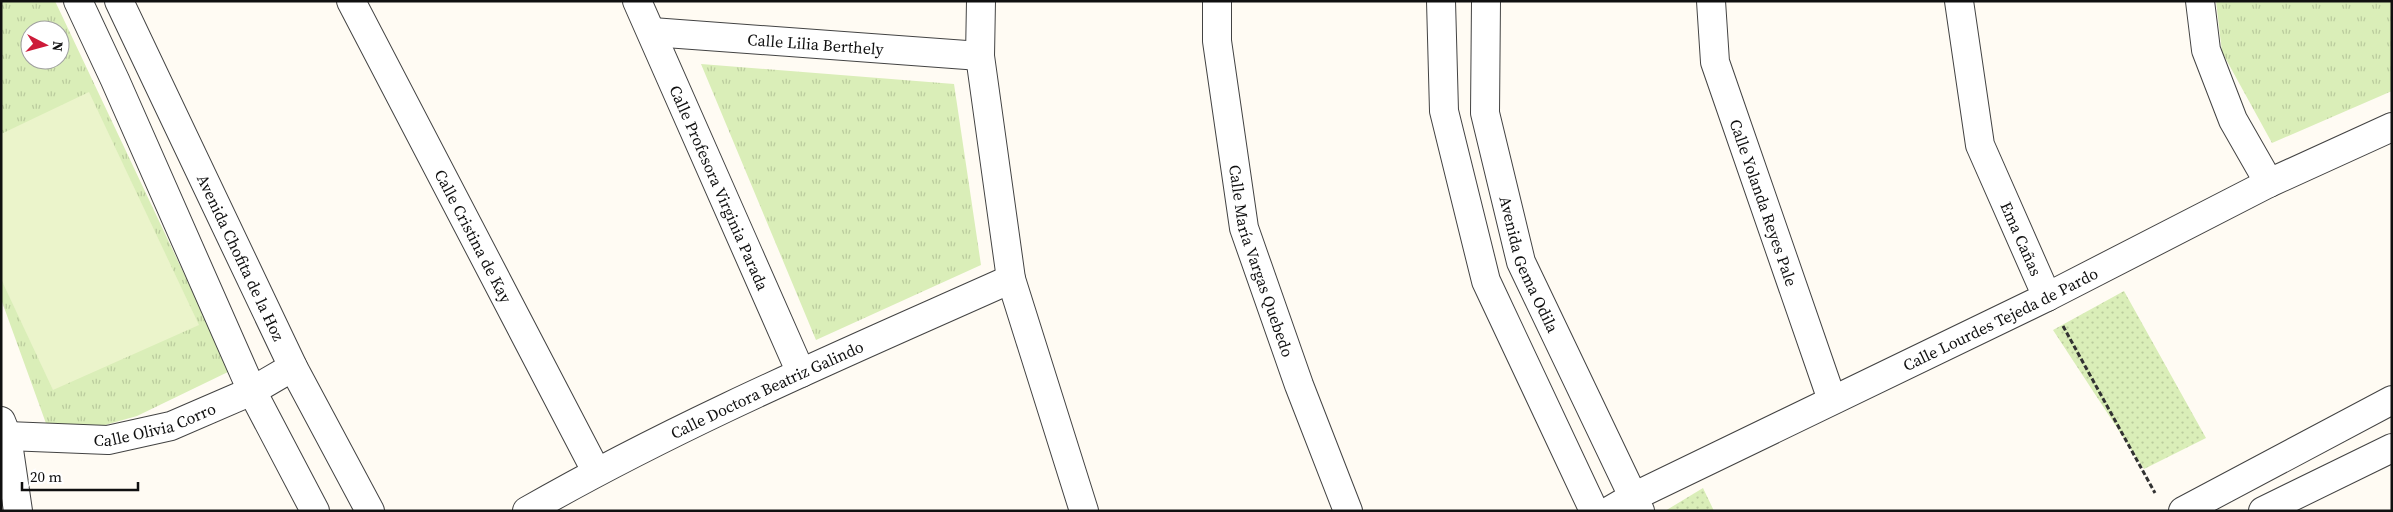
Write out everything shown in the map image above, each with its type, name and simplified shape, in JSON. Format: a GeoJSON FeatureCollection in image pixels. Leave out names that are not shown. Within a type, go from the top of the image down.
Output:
{"type":"FeatureCollection","features":[{"type":"Feature","properties":{"kind":"street"},"geometry":{"type":"LineString","coordinates":[[78,1],[115,80],[252,391],[315,511]]}},
{"type":"Feature","properties":{"kind":"street","name":"Avenida Chofita de la Hoz"},"geometry":{"type":"LineString","coordinates":[[119,1],[293,367],[370,511]]}},
{"type":"Feature","properties":{"kind":"street","name":"Calle Cristina de Kay"},"geometry":{"type":"LineString","coordinates":[[351,1],[596,471]]}},
{"type":"Feature","properties":{"kind":"street","name":"Calle Profesora Virginia Parada"},"geometry":{"type":"LineString","coordinates":[[638,1],[801,373]]}},
{"type":"Feature","properties":{"kind":"street"},"geometry":{"type":"LineString","coordinates":[[981,1],[980,56],[1010,279],[1084,511]]}},
{"type":"Feature","properties":{"kind":"street","name":"Calle María Vargas Quebedo"},"geometry":{"type":"LineString","coordinates":[[1217,1],[1217,41],[1244,228],[1299,386],[1348,511]]}},
{"type":"Feature","properties":{"kind":"street"},"geometry":{"type":"LineString","coordinates":[[1442,1],[1444,111],[1486,281],[1594,511]]}},
{"type":"Feature","properties":{"kind":"street","name":"Avenida Gema Odila"},"geometry":{"type":"LineString","coordinates":[[1486,1],[1485,113],[1521,262],[1636,504]]}},
{"type":"Feature","properties":{"kind":"street","name":"Calle Yolanda Reyes Pale"},"geometry":{"type":"LineString","coordinates":[[1711,1],[1715,62],[1832,400]]}},
{"type":"Feature","properties":{"kind":"street","name":"Ema Cañas"},"geometry":{"type":"LineString","coordinates":[[1959,1],[1980,145],[2046,297]]}},
{"type":"Feature","properties":{"kind":"street"},"geometry":{"type":"LineString","coordinates":[[2200,1],[2206,50],[2233,120],[2269,183]]}},
{"type":"Feature","properties":{"kind":"street","name":"Calle Lilia Berthely"},"geometry":{"type":"LineString","coordinates":[[652,32],[980,56]]}},
{"type":"Feature","properties":{"kind":"street"},"geometry":{"type":"LineString","coordinates":[[115,80],[149,63]]}},
{"type":"Feature","properties":{"kind":"street","name":"Calle Lourdes Tejeda de Pardo"},"geometry":{"type":"LineString","coordinates":[[1609,511],[1636,504],[1832,400],[2046,297],[2269,183],[2392,127]]}},
{"type":"Feature","properties":{"kind":"street","name":"Calle Doctora Beatriz Galindo"},"geometry":{"type":"LineString","coordinates":[[527,511],[596,471],[801,373],[1010,279]]}},
{"type":"Feature","properties":{"kind":"street","name":"Calle Olivia Corro"},"geometry":{"type":"LineString","coordinates":[[4,428],[108,440],[171,426],[252,391],[293,367]]}},
{"type":"Feature","properties":{"kind":"street"},"geometry":{"type":"LineString","coordinates":[[2183,511],[2392,400]]}},
{"type":"Feature","properties":{"kind":"street"},"geometry":{"type":"LineString","coordinates":[[4,428],[18,511]]}},
{"type":"Feature","properties":{"kind":"street"},"geometry":{"type":"LineString","coordinates":[[2263,511],[2392,448]]}},
{"type":"Feature","properties":{"kind":"path","name":"Ema Cañas"},"geometry":{"type":"LineString","coordinates":[[2046,297],[2144,469],[2155,494]]}},
{"type":"Feature","properties":{"kind":"green space"},"geometry":{"type":"Polygon","coordinates":[[[1,1],[55,1],[64,20],[20,20],[20,70],[70,70],[70,33],[230,371],[137,416],[52,440],[1,299],[1,1]]]}},
{"type":"Feature","properties":{"kind":"green space"},"geometry":{"type":"Polygon","coordinates":[[[2216,1],[2392,1],[2392,91],[2272,143],[2222,52],[2216,1]]]}},
{"type":"Feature","properties":{"kind":"green space"},"geometry":{"type":"Polygon","coordinates":[[[701,64],[954,84],[981,265],[816,340],[701,64]]]}},
{"type":"Feature","properties":{"kind":"green space"},"geometry":{"type":"Polygon","coordinates":[[[89,92],[199,325],[53,390],[1,279],[1,134],[89,92]]]}},
{"type":"Feature","properties":{"kind":"green space"},"geometry":{"type":"Polygon","coordinates":[[[2124,291],[2206,438],[2144,469],[2053,330],[2124,291]]]}},
{"type":"Feature","properties":{"kind":"green space"},"geometry":{"type":"Polygon","coordinates":[[[1703,488],[1714,511],[1665,511],[1703,488]]]}}]}
